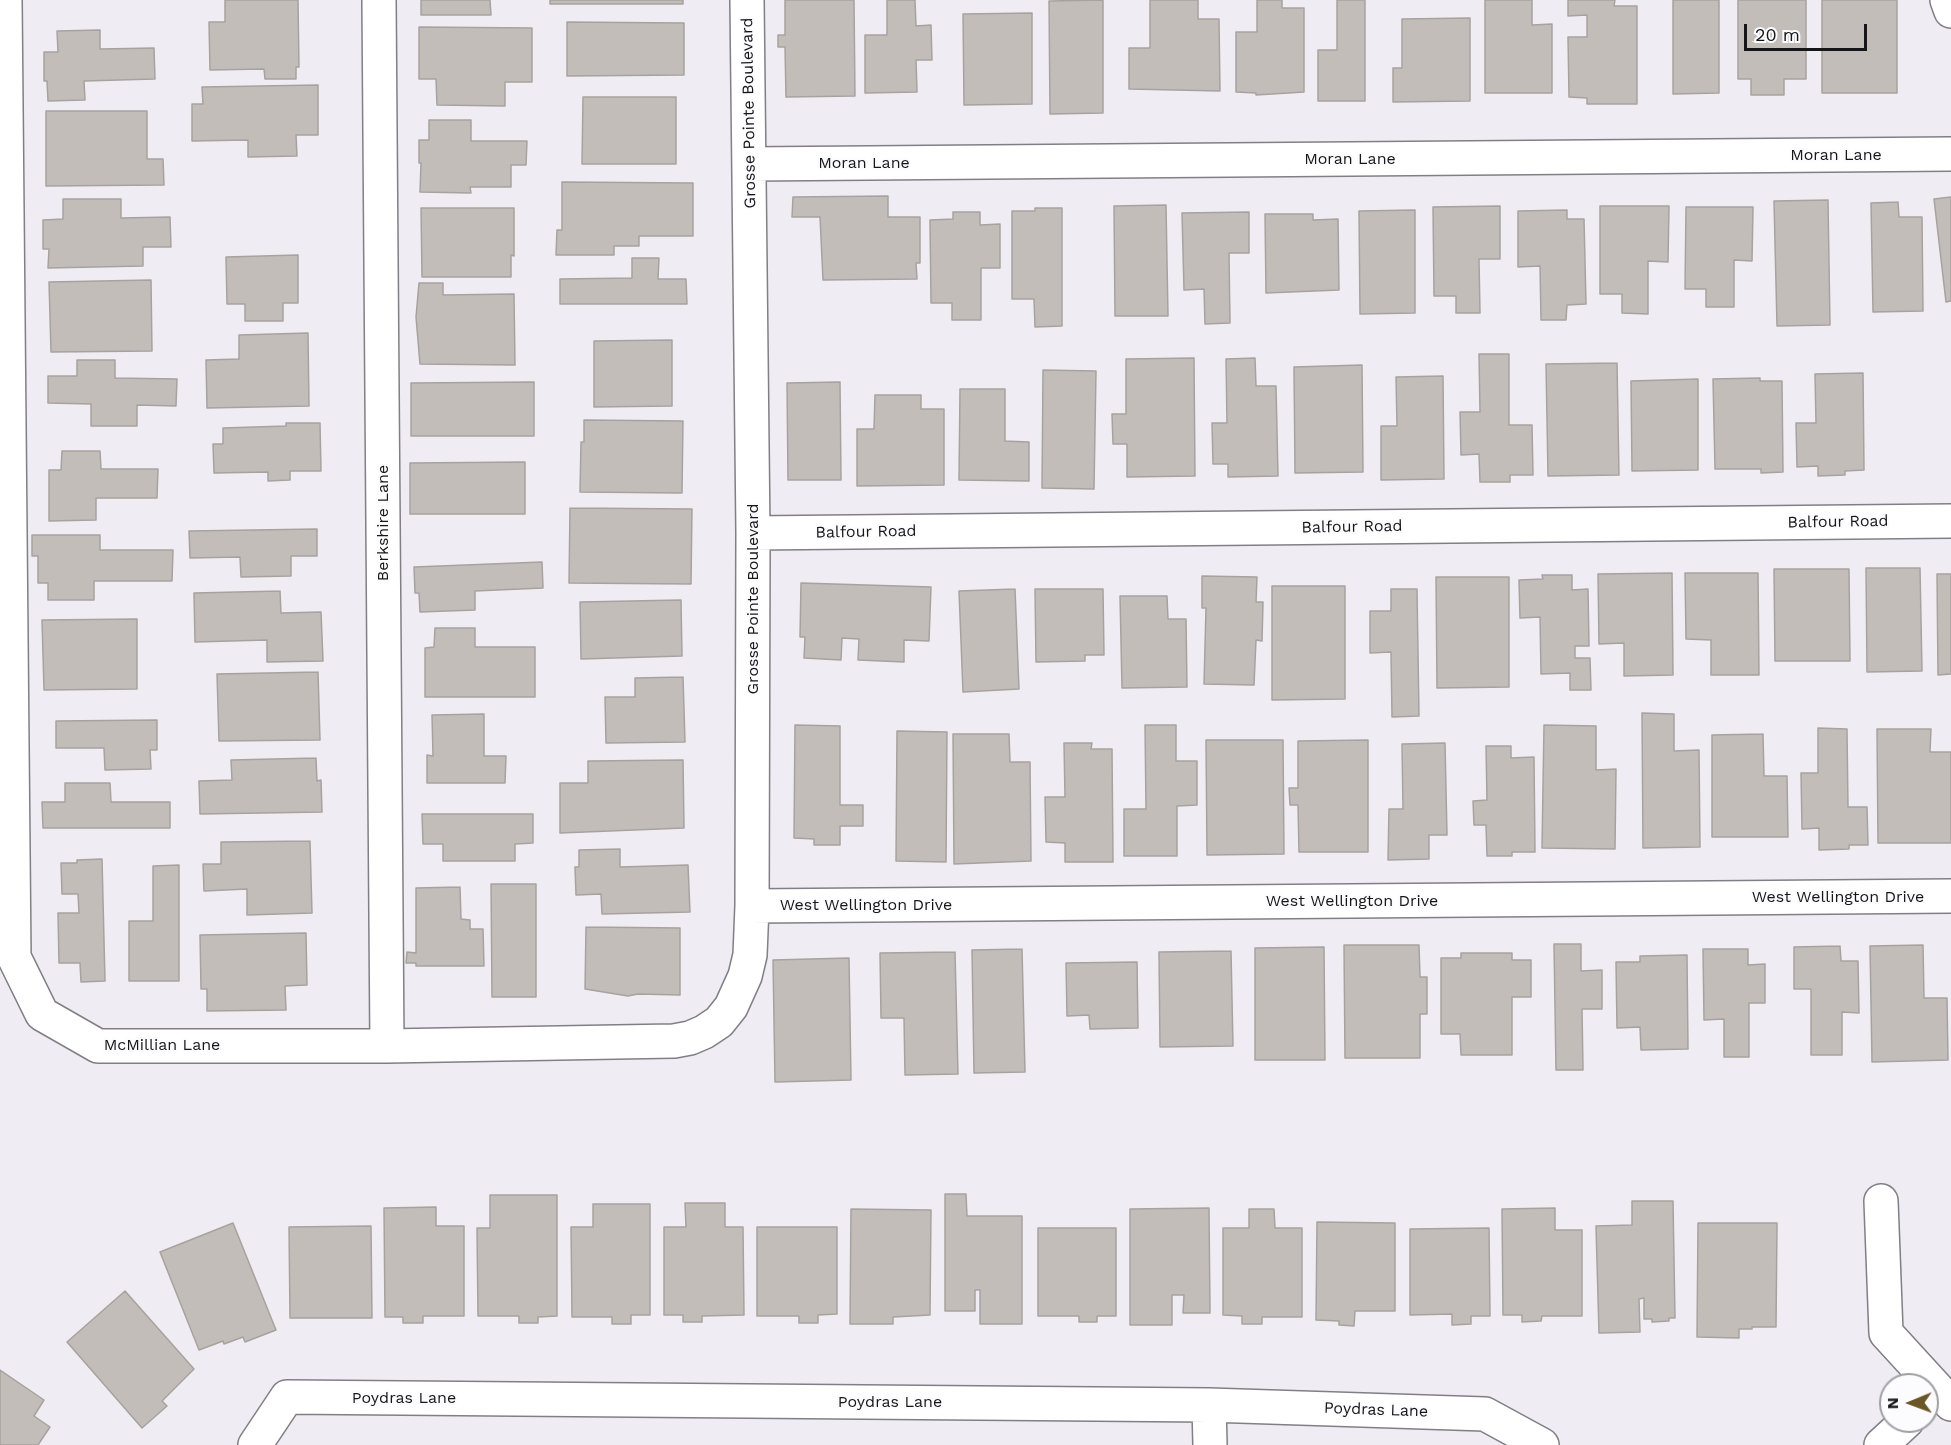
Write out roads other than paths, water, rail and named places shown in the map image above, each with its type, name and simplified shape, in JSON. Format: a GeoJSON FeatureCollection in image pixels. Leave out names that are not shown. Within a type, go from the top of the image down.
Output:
{"type":"FeatureCollection","features":[{"type":"Feature","properties":{"kind":"street","name":"McMillian Lane"},"geometry":{"type":"LineString","coordinates":[[5,0],[14,957],[42,1014],[98,1046],[387,1046],[555,1043]]}},
{"type":"Feature","properties":{"kind":"street","name":"Berkshire Lane"},"geometry":{"type":"LineString","coordinates":[[378,0],[387,1046]]}},
{"type":"Feature","properties":{"kind":"street","name":"Grosse Pointe Boulevard"},"geometry":{"type":"LineString","coordinates":[[555,1043],[674,1041],[690,1038],[719,1022],[738,995],[750,955],[753,533],[747,0]]}},
{"type":"Feature","properties":{"kind":"street"},"geometry":{"type":"LineString","coordinates":[[1947,0],[1951,11]]}},
{"type":"Feature","properties":{"kind":"street","name":"Moran Lane"},"geometry":{"type":"LineString","coordinates":[[749,164],[1951,154]]}},
{"type":"Feature","properties":{"kind":"street","name":"Balfour Road"},"geometry":{"type":"LineString","coordinates":[[753,533],[1951,521]]}},
{"type":"Feature","properties":{"kind":"street","name":"West Wellington Drive"},"geometry":{"type":"LineString","coordinates":[[752,906],[1951,896]]}},
{"type":"Feature","properties":{"kind":"street"},"geometry":{"type":"LineString","coordinates":[[1881,1201],[1886,1333],[1918,1373]]}},
{"type":"Feature","properties":{"kind":"street","name":"Poydras Lane"},"geometry":{"type":"LineString","coordinates":[[255,1445],[287,1397],[1209,1405],[1485,1414],[1542,1445]]}},
{"type":"Feature","properties":{"kind":"street"},"geometry":{"type":"LineString","coordinates":[[1209,1405],[1210,1445]]}},
{"type":"Feature","properties":{"kind":"street"},"geometry":{"type":"LineString","coordinates":[[1881,1445],[1894,1433]]}}]}
